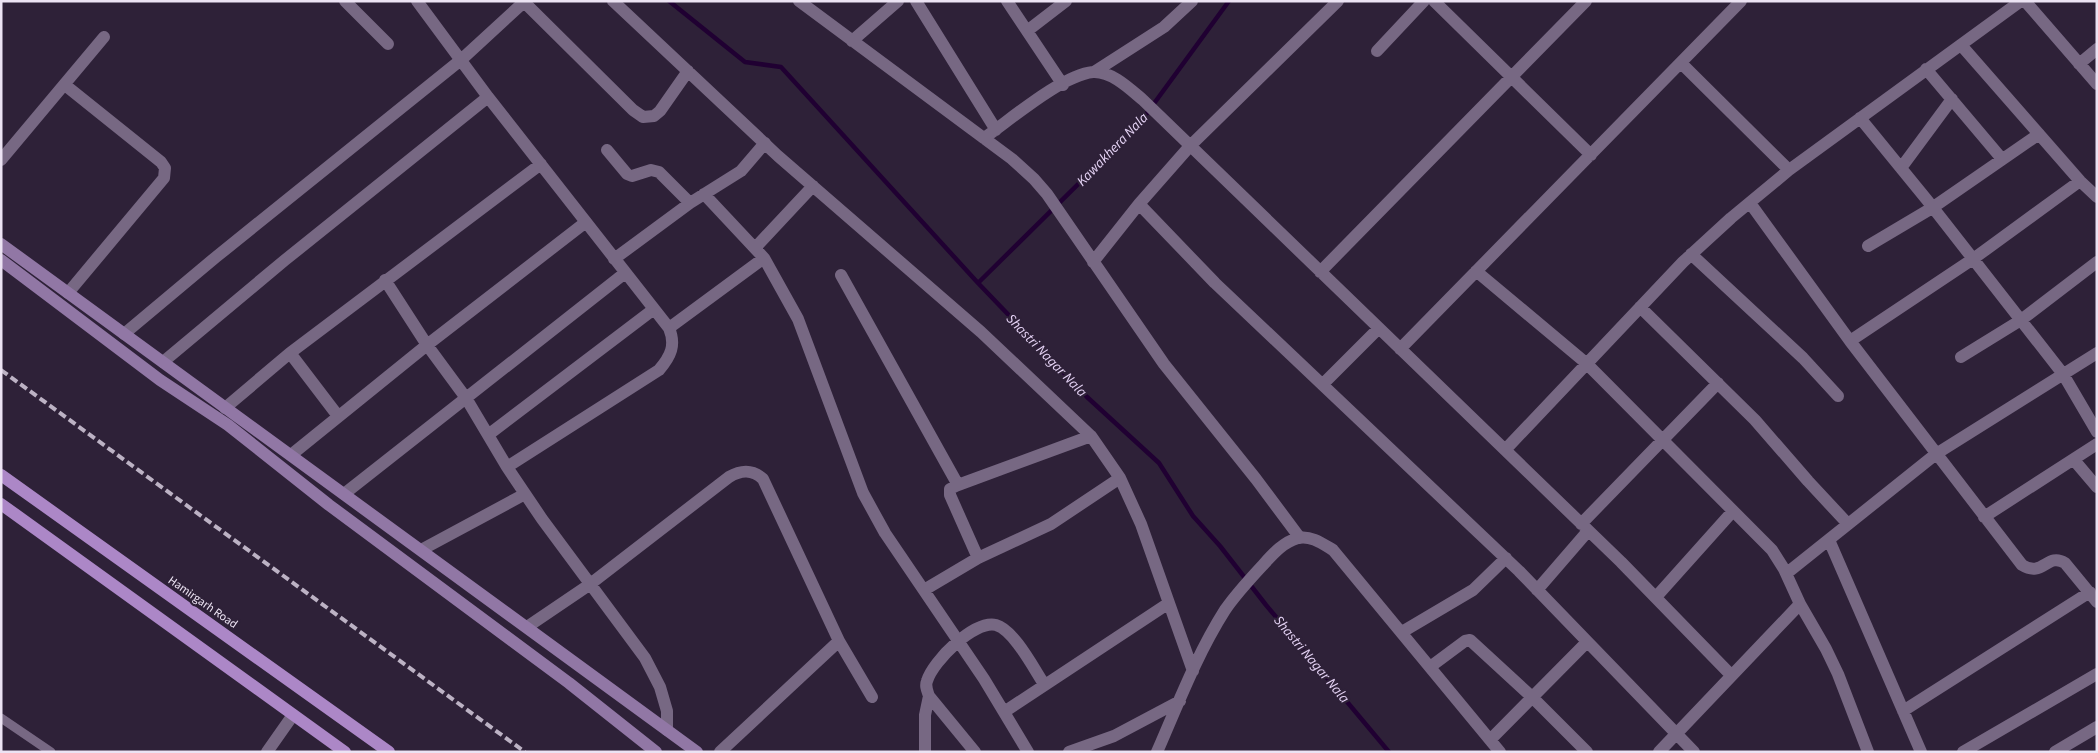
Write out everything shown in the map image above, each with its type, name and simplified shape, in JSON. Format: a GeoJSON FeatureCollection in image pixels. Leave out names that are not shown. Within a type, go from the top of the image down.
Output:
{"type":"FeatureCollection","features":[{"type":"Feature","properties":{"kind":"main road","name":"Hamirgarh Road"},"geometry":{"type":"LineString","coordinates":[[1,475],[389,752]]}},
{"type":"Feature","properties":{"kind":"main road"},"geometry":{"type":"LineString","coordinates":[[1,504],[345,752]]}},
{"type":"Feature","properties":{"kind":"street"},"geometry":{"type":"LineString","coordinates":[[346,1],[388,44]]}},
{"type":"Feature","properties":{"kind":"street"},"geometry":{"type":"LineString","coordinates":[[613,1],[765,144],[981,332],[1091,436],[1120,478],[1144,531],[1193,672]]}},
{"type":"Feature","properties":{"kind":"street"},"geometry":{"type":"LineString","coordinates":[[799,1],[1012,159],[1034,179],[1047,194],[1164,364],[1256,479],[1300,538]]}},
{"type":"Feature","properties":{"kind":"street"},"geometry":{"type":"LineString","coordinates":[[852,41],[898,1]]}},
{"type":"Feature","properties":{"kind":"street"},"geometry":{"type":"LineString","coordinates":[[916,1],[996,130]]}},
{"type":"Feature","properties":{"kind":"street"},"geometry":{"type":"LineString","coordinates":[[1007,1],[1063,84]]}},
{"type":"Feature","properties":{"kind":"street"},"geometry":{"type":"LineString","coordinates":[[1027,31],[1066,1]]}},
{"type":"Feature","properties":{"kind":"street"},"geometry":{"type":"LineString","coordinates":[[984,138],[1063,84],[1075,77],[1094,72],[1164,27],[1192,1]]}},
{"type":"Feature","properties":{"kind":"street"},"geometry":{"type":"LineString","coordinates":[[1093,262],[1139,204],[1190,146],[1338,1]]}},
{"type":"Feature","properties":{"kind":"street"},"geometry":{"type":"LineString","coordinates":[[1378,50],[1424,1]]}},
{"type":"Feature","properties":{"kind":"street"},"geometry":{"type":"LineString","coordinates":[[1434,1],[1590,155]]}},
{"type":"Feature","properties":{"kind":"street"},"geometry":{"type":"LineString","coordinates":[[1320,272],[1586,1]]}},
{"type":"Feature","properties":{"kind":"street"},"geometry":{"type":"LineString","coordinates":[[1400,349],[1741,1]]}},
{"type":"Feature","properties":{"kind":"street"},"geometry":{"type":"LineString","coordinates":[[1505,450],[1691,254],[1789,170],[2021,1]]}},
{"type":"Feature","properties":{"kind":"street"},"geometry":{"type":"LineString","coordinates":[[2025,1],[2097,84]]}},
{"type":"Feature","properties":{"kind":"street"},"geometry":{"type":"LineString","coordinates":[[124,334],[216,257],[462,59],[524,2],[633,110],[643,117],[654,116],[660,111],[688,71]]}},
{"type":"Feature","properties":{"kind":"street"},"geometry":{"type":"LineString","coordinates":[[423,4],[488,97],[669,328],[673,338],[668,359],[659,370],[507,467]]}},
{"type":"Feature","properties":{"kind":"street"},"geometry":{"type":"LineString","coordinates":[[1,160],[104,37]]}},
{"type":"Feature","properties":{"kind":"street"},"geometry":{"type":"LineString","coordinates":[[1961,45],[2080,181],[2097,197]]}},
{"type":"Feature","properties":{"kind":"street"},"geometry":{"type":"LineString","coordinates":[[2079,64],[2097,49]]}},
{"type":"Feature","properties":{"kind":"street"},"geometry":{"type":"LineString","coordinates":[[1681,63],[1789,170]]}},
{"type":"Feature","properties":{"kind":"street"},"geometry":{"type":"LineString","coordinates":[[1926,70],[2002,159]]}},
{"type":"Feature","properties":{"kind":"street"},"geometry":{"type":"LineString","coordinates":[[1094,72],[1107,75],[1124,83],[1143,100],[1585,527],[1731,675]]}},
{"type":"Feature","properties":{"kind":"street"},"geometry":{"type":"LineString","coordinates":[[64,85],[161,162],[165,168],[164,178],[68,293]]}},
{"type":"Feature","properties":{"kind":"street"},"geometry":{"type":"LineString","coordinates":[[163,362],[285,260],[488,97]]}},
{"type":"Feature","properties":{"kind":"street"},"geometry":{"type":"LineString","coordinates":[[1901,168],[1952,99]]}},
{"type":"Feature","properties":{"kind":"street"},"geometry":{"type":"LineString","coordinates":[[1860,118],[2063,374],[2097,432]]}},
{"type":"Feature","properties":{"kind":"street"},"geometry":{"type":"LineString","coordinates":[[1868,246],[1932,208],[2039,134]]}},
{"type":"Feature","properties":{"kind":"street"},"geometry":{"type":"LineString","coordinates":[[614,259],[690,203],[741,170],[765,144]]}},
{"type":"Feature","properties":{"kind":"street"},"geometry":{"type":"LineString","coordinates":[[607,150],[626,174],[632,176],[648,170],[659,172],[690,203]]}},
{"type":"Feature","properties":{"kind":"street"},"geometry":{"type":"LineString","coordinates":[[226,408],[290,353],[541,164]]}},
{"type":"Feature","properties":{"kind":"street"},"geometry":{"type":"LineString","coordinates":[[1850,341],[1973,259],[2080,181]]}},
{"type":"Feature","properties":{"kind":"street"},"geometry":{"type":"LineString","coordinates":[[755,248],[813,186]]}},
{"type":"Feature","properties":{"kind":"street"},"geometry":{"type":"LineString","coordinates":[[704,194],[764,258],[798,319],[863,492],[885,532],[958,641],[1028,752]]}},
{"type":"Feature","properties":{"kind":"street"},"geometry":{"type":"LineString","coordinates":[[1750,203],[1850,341],[2022,565],[2031,570],[2039,569],[2056,559],[2060,560],[2093,597],[1903,711]]}},
{"type":"Feature","properties":{"kind":"street"},"geometry":{"type":"LineString","coordinates":[[1139,204],[1215,283],[1506,558],[1694,752]]}},
{"type":"Feature","properties":{"kind":"street"},"geometry":{"type":"LineString","coordinates":[[291,455],[427,345],[586,222]]}},
{"type":"Feature","properties":{"kind":"street"},"geometry":{"type":"LineString","coordinates":[[1,244],[697,752]]}},
{"type":"Feature","properties":{"kind":"street"},"geometry":{"type":"LineString","coordinates":[[1691,254],[1803,358],[1838,396]]}},
{"type":"Feature","properties":{"kind":"street"},"geometry":{"type":"LineString","coordinates":[[669,328],[764,258]]}},
{"type":"Feature","properties":{"kind":"street"},"geometry":{"type":"LineString","coordinates":[[1,260],[160,380],[228,425],[329,505],[569,683],[656,752]]}},
{"type":"Feature","properties":{"kind":"street"},"geometry":{"type":"LineString","coordinates":[[1961,357],[2020,320],[2097,262]]}},
{"type":"Feature","properties":{"kind":"street"},"geometry":{"type":"LineString","coordinates":[[1476,271],[1586,364],[1772,550],[1787,573],[1800,604],[1838,674],[1868,752]]}},
{"type":"Feature","properties":{"kind":"street"},"geometry":{"type":"LineString","coordinates":[[344,494],[625,273]]}},
{"type":"Feature","properties":{"kind":"street"},"geometry":{"type":"LineString","coordinates":[[841,275],[958,484]]}},
{"type":"Feature","properties":{"kind":"street"},"geometry":{"type":"LineString","coordinates":[[385,280],[427,345],[466,398],[525,494],[645,658],[660,686],[667,711],[667,730]]}},
{"type":"Feature","properties":{"kind":"street"},"geometry":{"type":"LineString","coordinates":[[1640,307],[1755,420],[1808,482],[1848,524]]}},
{"type":"Feature","properties":{"kind":"street"},"geometry":{"type":"LineString","coordinates":[[488,434],[654,309]]}},
{"type":"Feature","properties":{"kind":"street"},"geometry":{"type":"LineString","coordinates":[[1323,384],[1379,328]]}},
{"type":"Feature","properties":{"kind":"street"},"geometry":{"type":"LineString","coordinates":[[290,353],[338,416]]}},
{"type":"Feature","properties":{"kind":"street"},"geometry":{"type":"LineString","coordinates":[[1787,573],[1936,454],[2097,353]]}},
{"type":"Feature","properties":{"kind":"street"},"geometry":{"type":"LineString","coordinates":[[1537,590],[1585,527],[1663,440],[1718,383]]}},
{"type":"Feature","properties":{"kind":"street"},"geometry":{"type":"LineString","coordinates":[[978,558],[950,495],[950,489],[958,484],[1091,436]]}},
{"type":"Feature","properties":{"kind":"street"},"geometry":{"type":"LineString","coordinates":[[1984,517],[2097,444]]}},
{"type":"Feature","properties":{"kind":"street"},"geometry":{"type":"LineString","coordinates":[[2074,460],[2097,487]]}},
{"type":"Feature","properties":{"kind":"street"},"geometry":{"type":"LineString","coordinates":[[527,627],[590,585],[729,477],[736,473],[751,471],[757,473],[763,479],[839,641],[872,696]]}},
{"type":"Feature","properties":{"kind":"street"},"geometry":{"type":"LineString","coordinates":[[924,590],[978,558],[1051,524],[1120,478]]}},
{"type":"Feature","properties":{"kind":"street"},"geometry":{"type":"LineString","coordinates":[[421,550],[525,494]]}},
{"type":"Feature","properties":{"kind":"street"},"geometry":{"type":"LineString","coordinates":[[1656,597],[1733,510]]}},
{"type":"Feature","properties":{"kind":"street"},"geometry":{"type":"LineString","coordinates":[[1163,748],[1193,672],[1225,611],[1240,590],[1269,558],[1283,545],[1300,538],[1315,539],[1333,550],[1500,752]]}},
{"type":"Feature","properties":{"kind":"street"},"geometry":{"type":"LineString","coordinates":[[1829,540],[1921,752]]}},
{"type":"Feature","properties":{"kind":"street"},"geometry":{"type":"LineString","coordinates":[[1402,632],[1473,590],[1506,558]]}},
{"type":"Feature","properties":{"kind":"street"},"geometry":{"type":"LineString","coordinates":[[1004,712],[1169,602]]}},
{"type":"Feature","properties":{"kind":"street"},"geometry":{"type":"LineString","coordinates":[[1659,752],[1800,604]]}},
{"type":"Feature","properties":{"kind":"street"},"geometry":{"type":"LineString","coordinates":[[975,752],[929,696],[926,687],[930,672],[937,662],[958,641],[984,626],[995,625],[1000,627],[1014,638],[1044,684]]}},
{"type":"Feature","properties":{"kind":"street"},"geometry":{"type":"LineString","coordinates":[[1430,667],[1470,640],[1532,697],[1587,752]]}},
{"type":"Feature","properties":{"kind":"street"},"geometry":{"type":"LineString","coordinates":[[720,752],[839,641]]}},
{"type":"Feature","properties":{"kind":"street"},"geometry":{"type":"LineString","coordinates":[[1490,740],[1587,642]]}},
{"type":"Feature","properties":{"kind":"street"},"geometry":{"type":"LineString","coordinates":[[1963,752],[2097,674]]}},
{"type":"Feature","properties":{"kind":"street"},"geometry":{"type":"LineString","coordinates":[[925,752],[925,714],[929,696]]}},
{"type":"Feature","properties":{"kind":"street"},"geometry":{"type":"LineString","coordinates":[[1069,752],[1114,736],[1180,701]]}},
{"type":"Feature","properties":{"kind":"street"},"geometry":{"type":"LineString","coordinates":[[267,752],[293,715]]}},
{"type":"Feature","properties":{"kind":"street"},"geometry":{"type":"LineString","coordinates":[[2055,752],[2097,726]]}},
{"type":"Feature","properties":{"kind":"lane"},"geometry":{"type":"LineString","coordinates":[[1,718],[50,752]]}},
{"type":"Feature","properties":{"kind":"waterway","name":"Shastri Nagar Nala"},"geometry":{"type":"LineString","coordinates":[[669,1],[745,62],[781,67],[978,283],[1087,397],[1159,463],[1193,516],[1220,546],[1266,605],[1389,752]]}},
{"type":"Feature","properties":{"kind":"waterway","name":"Kawakhera Nala"},"geometry":{"type":"LineString","coordinates":[[978,283],[1139,124],[1229,1]]}},
{"type":"Feature","properties":{"kind":"railway"},"geometry":{"type":"LineString","coordinates":[[1,370],[525,752]]}}]}
